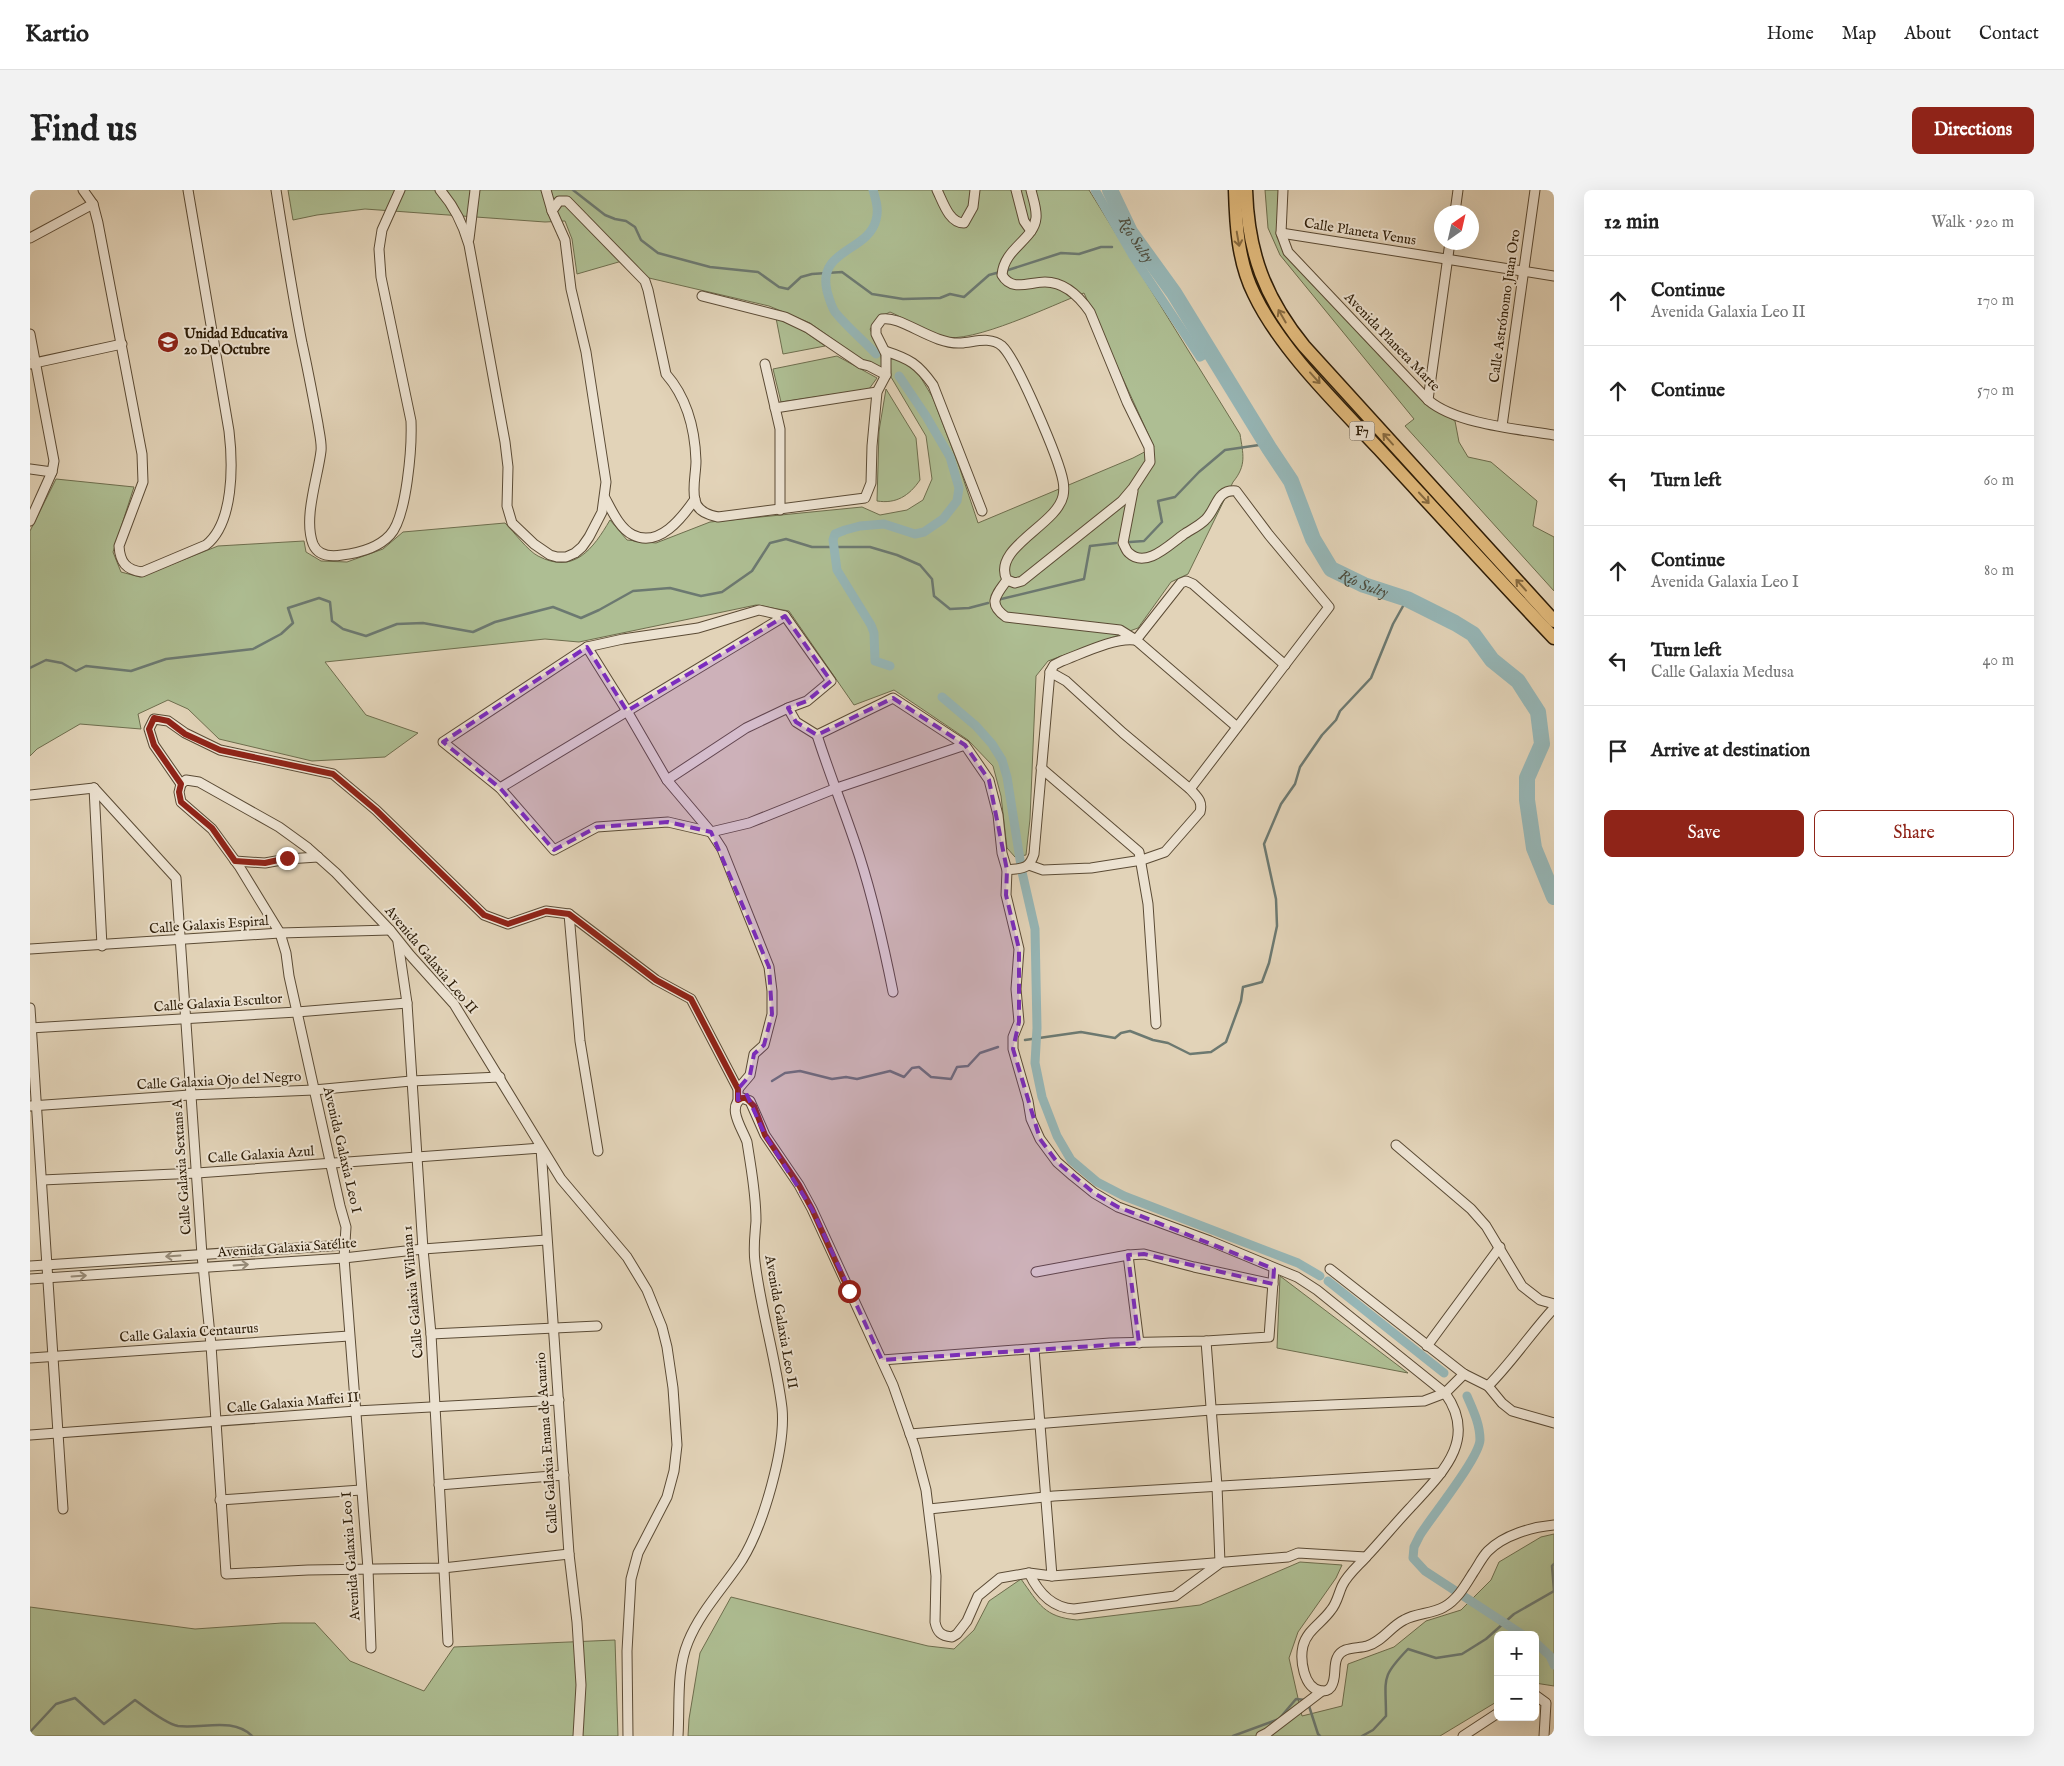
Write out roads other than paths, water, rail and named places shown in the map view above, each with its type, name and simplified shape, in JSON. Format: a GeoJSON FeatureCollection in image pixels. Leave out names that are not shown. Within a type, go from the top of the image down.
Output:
{"type":"FeatureCollection","features":[{"type":"Feature","properties":{"kind":"highway","name":"F7"},"geometry":{"type":"LineString","coordinates":[[1235,190],[1236,224],[1242,259],[1253,292],[1270,323],[1292,353],[1363,432],[1554,638]]}},
{"type":"Feature","properties":{"kind":"highway","name":"F7"},"geometry":{"type":"LineString","coordinates":[[1246,190],[1247,220],[1256,261],[1267,291],[1286,323],[1304,346],[1554,621]]}},
{"type":"Feature","properties":{"kind":"street"},"geometry":{"type":"LineString","coordinates":[[82,190],[93,204],[122,344],[142,454],[143,482],[119,546],[119,554],[123,564],[132,570],[142,572],[206,545],[213,540],[222,525],[232,478],[232,453],[229,431],[188,190]]}},
{"type":"Feature","properties":{"kind":"street"},"geometry":{"type":"LineString","coordinates":[[276,190],[322,450],[311,512],[311,536],[314,546],[319,552],[333,556],[361,552],[390,535],[396,526],[404,495],[412,442],[411,421],[381,277],[379,249],[384,223],[400,190]]}},
{"type":"Feature","properties":{"kind":"street"},"geometry":{"type":"LineString","coordinates":[[440,190],[464,226],[469,244],[505,442],[508,467],[507,499],[509,517],[518,529],[543,551],[556,558],[566,557],[582,547],[589,538],[602,512],[605,498],[605,469],[586,352],[571,289],[565,240],[552,211],[546,190]]}},
{"type":"Feature","properties":{"kind":"street"},"geometry":{"type":"LineString","coordinates":[[469,244],[474,190]]}},
{"type":"Feature","properties":{"kind":"street"},"geometry":{"type":"LineString","coordinates":[[937,190],[953,220],[964,223],[973,207],[975,190]]}},
{"type":"Feature","properties":{"kind":"street"},"geometry":{"type":"LineString","coordinates":[[1016,190],[1024,222],[1031,231]]}},
{"type":"Feature","properties":{"kind":"street"},"geometry":{"type":"LineString","coordinates":[[552,211],[559,201],[567,201],[645,281],[666,374],[675,383],[689,412],[696,460],[694,499],[698,508],[708,515],[718,517],[865,498],[871,483],[877,392],[886,375],[885,351],[876,334],[876,328],[882,319],[895,320],[935,339],[950,343],[987,340],[1001,346],[1018,372],[1047,435],[1063,479],[1064,488],[1063,499],[1056,509],[1024,540],[1006,561],[1004,574],[1007,580],[1015,583],[1022,581],[1122,501],[1134,488],[1150,462],[1149,447],[1127,402],[1090,312],[1081,299],[1061,285],[1047,282],[1011,284],[1002,275],[1006,259],[1031,231],[1036,216],[1031,190]]}},
{"type":"Feature","properties":{"kind":"street","name":"Avenida Planeta Marte"},"geometry":{"type":"LineString","coordinates":[[1283,190],[1281,233],[1288,252],[1428,400],[1438,408],[1458,417],[1554,435]]}},
{"type":"Feature","properties":{"kind":"street"},"geometry":{"type":"LineString","coordinates":[[1456,205],[1458,190]]}},
{"type":"Feature","properties":{"kind":"street","name":"Calle Astrónomo Juan Oro"},"geometry":{"type":"LineString","coordinates":[[1502,426],[1535,190]]}},
{"type":"Feature","properties":{"kind":"street"},"geometry":{"type":"LineString","coordinates":[[30,238],[93,204]]}},
{"type":"Feature","properties":{"kind":"street","name":"Calle Planeta Venus"},"geometry":{"type":"LineString","coordinates":[[1281,233],[1554,276]]}},
{"type":"Feature","properties":{"kind":"street"},"geometry":{"type":"LineString","coordinates":[[1428,400],[1449,250]]}},
{"type":"Feature","properties":{"kind":"street"},"geometry":{"type":"LineString","coordinates":[[702,296],[786,316],[808,328],[861,364],[870,366],[886,375]]}},
{"type":"Feature","properties":{"kind":"street"},"geometry":{"type":"LineString","coordinates":[[30,334],[33,364],[54,461],[52,472],[30,521]]}},
{"type":"Feature","properties":{"kind":"street"},"geometry":{"type":"LineString","coordinates":[[33,364],[122,344]]}},
{"type":"Feature","properties":{"kind":"street"},"geometry":{"type":"LineString","coordinates":[[885,351],[907,358],[920,368],[933,385],[982,511]]}},
{"type":"Feature","properties":{"kind":"street"},"geometry":{"type":"LineString","coordinates":[[765,364],[780,429],[780,510]]}},
{"type":"Feature","properties":{"kind":"street"},"geometry":{"type":"LineString","coordinates":[[776,408],[877,392]]}},
{"type":"Feature","properties":{"kind":"street"},"geometry":{"type":"LineString","coordinates":[[30,469],[52,472]]}},
{"type":"Feature","properties":{"kind":"street"},"geometry":{"type":"LineString","coordinates":[[1134,488],[1123,544],[1129,554],[1146,557],[1160,552],[1205,521],[1221,494],[1228,490],[1236,491],[1268,535],[1329,607],[1190,789]]}},
{"type":"Feature","properties":{"kind":"street"},"geometry":{"type":"LineString","coordinates":[[605,498],[616,516],[632,535],[640,538],[653,538],[666,531],[677,523],[694,499]]}},
{"type":"Feature","properties":{"kind":"street"},"geometry":{"type":"LineString","coordinates":[[1007,580],[996,595],[995,605],[998,612],[1006,617],[1120,630],[1136,640],[1237,727]]}},
{"type":"Feature","properties":{"kind":"street"},"geometry":{"type":"LineString","coordinates":[[1136,640],[1181,583],[1186,581],[1193,584],[1285,665]]}},
{"type":"Feature","properties":{"kind":"street"},"geometry":{"type":"LineString","coordinates":[[667,780],[746,728],[807,701],[831,681],[785,616],[759,610],[698,628],[623,639],[587,647],[443,742],[500,788],[554,850],[597,827],[668,822],[711,832],[750,823],[834,789],[965,745]]}},
{"type":"Feature","properties":{"kind":"street"},"geometry":{"type":"LineString","coordinates":[[500,788],[785,616]]}},
{"type":"Feature","properties":{"kind":"street"},"geometry":{"type":"LineString","coordinates":[[1028,866],[1036,846],[1050,672],[1054,665],[1062,661],[1129,639],[1136,640]]}},
{"type":"Feature","properties":{"kind":"street"},"geometry":{"type":"LineString","coordinates":[[181,784],[154,745],[149,729],[154,718],[168,721],[185,734],[220,750],[333,774],[376,810],[484,915],[508,924],[546,911],[569,914],[656,980],[691,999],[738,1089],[750,1075],[754,1054],[764,1045],[772,1014],[769,967],[722,849],[711,832],[667,780],[587,647]]}},
{"type":"Feature","properties":{"kind":"street"},"geometry":{"type":"LineString","coordinates":[[1007,870],[1028,866],[1043,870],[1081,868],[1142,860],[1165,852],[1200,812],[1202,805],[1200,799],[1190,789],[1123,733],[1066,681],[1050,672]]}},
{"type":"Feature","properties":{"kind":"street"},"geometry":{"type":"LineString","coordinates":[[817,735],[894,698],[965,745],[989,780],[1007,870],[1006,895],[1019,949],[1016,989],[1019,1022],[1013,1037],[1013,1049],[1028,1101],[1031,1119],[1040,1139],[1057,1162],[1094,1193],[1118,1207],[1210,1241],[1296,1277],[1317,1290],[1445,1393],[1452,1402],[1457,1416],[1459,1436],[1454,1454],[1441,1473],[1345,1581],[1335,1605],[1309,1633],[1303,1646],[1304,1674],[1313,1687],[1322,1691]]}},
{"type":"Feature","properties":{"kind":"street"},"geometry":{"type":"LineString","coordinates":[[788,708],[796,722],[817,735],[834,789],[860,857],[881,929],[893,992]]}},
{"type":"Feature","properties":{"kind":"street"},"geometry":{"type":"LineString","coordinates":[[1041,768],[1139,852],[1142,860],[1149,913],[1156,1024]]}},
{"type":"Feature","properties":{"kind":"street","name":"Avenida Galaxia Leo II"},"geometry":{"type":"LineString","coordinates":[[181,784],[186,780],[199,782],[279,827],[336,873],[390,930],[454,1004],[500,1077],[541,1148],[580,1202],[608,1232],[627,1257],[654,1308],[662,1327],[667,1347],[673,1388],[677,1444],[675,1466],[667,1497],[638,1553],[631,1580],[627,1651],[628,1736]]}},
{"type":"Feature","properties":{"kind":"street","name":"Avenida Galaxia Leo I"},"geometry":{"type":"LineString","coordinates":[[181,784],[179,792],[181,802],[212,828],[235,861],[280,934],[286,953],[330,1164],[346,1227],[344,1258],[368,1569],[370,1648]]}},
{"type":"Feature","properties":{"kind":"street"},"geometry":{"type":"LineString","coordinates":[[30,795],[94,788],[102,946]]}},
{"type":"Feature","properties":{"kind":"street","name":"Calle Galaxia Sextans A"},"geometry":{"type":"LineString","coordinates":[[94,788],[176,878],[190,1095],[211,1345],[226,1574],[368,1569]]}},
{"type":"Feature","properties":{"kind":"street"},"geometry":{"type":"LineString","coordinates":[[235,861],[265,863],[287,858],[318,857]]}},
{"type":"Feature","properties":{"kind":"street"},"geometry":{"type":"LineString","coordinates":[[569,914],[580,1041],[598,1151]]}},
{"type":"Feature","properties":{"kind":"street","name":"Calle Galaxis Espiral"},"geometry":{"type":"LineString","coordinates":[[30,949],[280,934],[390,930]]}},
{"type":"Feature","properties":{"kind":"street","name":"Calle Galaxia Wilman 1"},"geometry":{"type":"LineString","coordinates":[[398,940],[407,1003],[416,1156],[431,1334],[448,1642]]}},
{"type":"Feature","properties":{"kind":"street","name":"Calle Galaxia Escultor"},"geometry":{"type":"LineString","coordinates":[[31,1028],[186,1020],[407,1003]]}},
{"type":"Feature","properties":{"kind":"street"},"geometry":{"type":"LineString","coordinates":[[30,1008],[33,1106],[42,1180],[64,1509]]}},
{"type":"Feature","properties":{"kind":"street","name":"Calle Galaxia Ojo del Negro"},"geometry":{"type":"LineString","coordinates":[[33,1106],[190,1095],[314,1090],[411,1080],[500,1077]]}},
{"type":"Feature","properties":{"kind":"street","name":"Avenida Galaxia Leo II"},"geometry":{"type":"LineString","coordinates":[[678,1736],[681,1672],[688,1642],[707,1609],[743,1558],[754,1537],[774,1474],[781,1440],[782,1408],[755,1264],[755,1194],[747,1142],[735,1112],[738,1089]]}},
{"type":"Feature","properties":{"kind":"street"},"geometry":{"type":"LineString","coordinates":[[738,1100],[742,1098],[750,1101],[765,1135],[799,1185],[812,1209],[903,1408],[915,1448],[929,1509],[936,1576],[934,1615],[940,1634],[952,1637],[956,1634],[967,1621],[978,1596],[1000,1578],[1029,1573],[1052,1576],[1288,1558],[1298,1553],[1366,1557]]}},
{"type":"Feature","properties":{"kind":"street"},"geometry":{"type":"LineString","coordinates":[[1396,1145],[1471,1209],[1486,1226],[1500,1247],[1522,1286],[1540,1300],[1554,1304]]}},
{"type":"Feature","properties":{"kind":"street","name":"Calle Galaxia Azul"},"geometry":{"type":"LineString","coordinates":[[42,1180],[197,1173],[541,1148]]}},
{"type":"Feature","properties":{"kind":"street","name":"Calle Galaxia Enana de Acuario"},"geometry":{"type":"LineString","coordinates":[[541,1148],[569,1554],[577,1622],[581,1684],[578,1736]]}},
{"type":"Feature","properties":{"kind":"street","name":"Avenida Galaxia Satélite"},"geometry":{"type":"LineString","coordinates":[[30,1279],[344,1258],[423,1249],[546,1240]]}},
{"type":"Feature","properties":{"kind":"street","name":"Avenida Galaxia Satélite"},"geometry":{"type":"LineString","coordinates":[[30,1266],[344,1245]]}},
{"type":"Feature","properties":{"kind":"street"},"geometry":{"type":"LineString","coordinates":[[1427,1346],[1500,1247]]}},
{"type":"Feature","properties":{"kind":"street"},"geometry":{"type":"LineString","coordinates":[[1036,1272],[1128,1255],[1144,1254],[1273,1284]]}},
{"type":"Feature","properties":{"kind":"street"},"geometry":{"type":"LineString","coordinates":[[1128,1255],[1139,1343]]}},
{"type":"Feature","properties":{"kind":"street"},"geometry":{"type":"LineString","coordinates":[[882,1360],[1034,1349],[1139,1343],[1206,1342],[1269,1337],[1274,1269]]}},
{"type":"Feature","properties":{"kind":"street"},"geometry":{"type":"LineString","coordinates":[[1330,1269],[1464,1374],[1488,1386],[1502,1403],[1512,1411],[1554,1423]]}},
{"type":"Feature","properties":{"kind":"street"},"geometry":{"type":"LineString","coordinates":[[1488,1386],[1508,1366],[1533,1332],[1554,1308]]}},
{"type":"Feature","properties":{"kind":"street"},"geometry":{"type":"LineString","coordinates":[[431,1334],[597,1326]]}},
{"type":"Feature","properties":{"kind":"street","name":"Calle Galaxia Centaurus"},"geometry":{"type":"LineString","coordinates":[[30,1358],[349,1336]]}},
{"type":"Feature","properties":{"kind":"street"},"geometry":{"type":"LineString","coordinates":[[1206,1342],[1218,1486],[1220,1562]]}},
{"type":"Feature","properties":{"kind":"street"},"geometry":{"type":"LineString","coordinates":[[1034,1349],[1052,1576]]}},
{"type":"Feature","properties":{"kind":"street"},"geometry":{"type":"LineString","coordinates":[[910,1434],[1211,1410],[1424,1400],[1445,1393],[1464,1374]]}},
{"type":"Feature","properties":{"kind":"street","name":"Calle Galaxia Maffei II"},"geometry":{"type":"LineString","coordinates":[[30,1435],[216,1423],[356,1411],[559,1400]]}},
{"type":"Feature","properties":{"kind":"street"},"geometry":{"type":"LineString","coordinates":[[929,1509],[1045,1497],[1441,1473]]}},
{"type":"Feature","properties":{"kind":"street"},"geometry":{"type":"LineString","coordinates":[[439,1485],[564,1475]]}},
{"type":"Feature","properties":{"kind":"street"},"geometry":{"type":"LineString","coordinates":[[220,1500],[361,1490]]}},
{"type":"Feature","properties":{"kind":"street"},"geometry":{"type":"LineString","coordinates":[[1261,1736],[1322,1691],[1329,1689],[1334,1682],[1336,1661],[1339,1654],[1348,1649],[1375,1643],[1384,1638],[1404,1620],[1441,1609],[1452,1602],[1489,1550],[1523,1531],[1539,1526],[1554,1525]]}},
{"type":"Feature","properties":{"kind":"street"},"geometry":{"type":"LineString","coordinates":[[368,1569],[443,1568],[569,1554]]}},
{"type":"Feature","properties":{"kind":"street"},"geometry":{"type":"LineString","coordinates":[[1029,1573],[1049,1600],[1063,1609],[1074,1609],[1175,1596],[1220,1562]]}},
{"type":"Feature","properties":{"kind":"street"},"geometry":{"type":"LineString","coordinates":[[1539,1698],[1550,1705],[1544,1736]]}},
{"type":"Feature","properties":{"kind":"street"},"geometry":{"type":"LineString","coordinates":[[1462,1736],[1494,1716]]}},
{"type":"Feature","properties":{"kind":"waterway"},"geometry":{"type":"LineString","coordinates":[[573,190],[605,215],[626,221],[635,227],[641,240],[658,253],[710,267],[758,272],[779,287],[788,289],[801,277],[812,274],[842,272],[872,294],[903,299],[940,298],[950,294],[964,297],[989,275],[1000,272]]}},
{"type":"Feature","properties":{"kind":"waterway"},"geometry":{"type":"LineString","coordinates":[[873,190],[877,212],[871,231],[864,239],[836,259],[829,267],[826,277],[827,291],[835,312],[876,354]]}},
{"type":"Feature","properties":{"kind":"waterway"},"geometry":{"type":"LineString","coordinates":[[1095,190],[1133,256],[1200,357],[1211,351]]}},
{"type":"Feature","properties":{"kind":"waterway","name":"Río Sulty"},"geometry":{"type":"LineString","coordinates":[[1110,190],[1130,232],[1174,293],[1291,481],[1313,539],[1331,569],[1364,585],[1407,599],[1473,634],[1492,660],[1518,681],[1538,712],[1542,744],[1527,778],[1527,800],[1534,848],[1554,897]]}},
{"type":"Feature","properties":{"kind":"waterway"},"geometry":{"type":"LineString","coordinates":[[1005,271],[1061,253],[1079,254],[1101,247],[1112,247]]}},
{"type":"Feature","properties":{"kind":"waterway"},"geometry":{"type":"LineString","coordinates":[[890,666],[875,661],[874,633],[871,625],[837,570],[833,540],[835,534],[860,526],[884,524],[915,534],[924,532],[943,519],[957,501],[959,488],[950,457],[926,416],[899,376]]}},
{"type":"Feature","properties":{"kind":"waterway"},"geometry":{"type":"LineString","coordinates":[[1130,542],[1144,541],[1162,522],[1158,501],[1175,497],[1199,472],[1225,450],[1266,444]]}},
{"type":"Feature","properties":{"kind":"waterway"},"geometry":{"type":"LineString","coordinates":[[30,668],[46,660],[62,663],[76,671],[86,666],[131,671],[166,659],[253,649],[281,634],[293,623],[288,608],[319,598],[330,602],[332,621],[343,629],[366,636],[397,624],[423,623],[473,632],[495,622],[553,607],[581,618],[633,591],[670,588],[701,596],[722,592],[752,571],[770,543],[786,539],[812,547],[870,547],[897,555],[920,565],[932,579],[934,596],[950,609],[969,608],[988,603]]}},
{"type":"Feature","properties":{"kind":"waterway"},"geometry":{"type":"LineString","coordinates":[[997,600],[1084,579],[1090,546],[1116,543]]}},
{"type":"Feature","properties":{"kind":"waterway"},"geometry":{"type":"LineString","coordinates":[[1025,1040],[1081,1032],[1115,1038],[1121,1033],[1130,1031],[1153,1040],[1168,1043],[1190,1054],[1211,1052],[1226,1042],[1241,1001],[1243,987],[1262,982],[1269,963],[1277,926],[1276,899],[1264,844],[1281,804],[1295,784],[1300,767],[1322,735],[1336,720],[1340,711],[1371,678],[1393,624],[1407,599]]}},
{"type":"Feature","properties":{"kind":"waterway"},"geometry":{"type":"LineString","coordinates":[[942,697],[976,726],[992,744],[1002,760],[1007,777],[1022,872],[1035,929],[1037,1028],[1035,1063],[1042,1097],[1057,1136],[1071,1160],[1097,1182],[1124,1196],[1298,1263],[1320,1276]]}},
{"type":"Feature","properties":{"kind":"waterway"},"geometry":{"type":"LineString","coordinates":[[772,1081],[785,1073],[800,1071],[832,1079],[846,1077],[857,1079],[890,1071],[904,1077],[912,1068],[919,1067],[931,1077],[951,1079],[957,1067],[968,1066],[980,1053],[998,1047]]}},
{"type":"Feature","properties":{"kind":"waterway"},"geometry":{"type":"LineString","coordinates":[[1328,1281],[1444,1373]]}},
{"type":"Feature","properties":{"kind":"waterway"},"geometry":{"type":"LineString","coordinates":[[1467,1396],[1479,1428],[1480,1440],[1478,1448],[1464,1473],[1420,1535],[1414,1547],[1413,1558],[1425,1571],[1517,1631]]}},
{"type":"Feature","properties":{"kind":"waterway"},"geometry":{"type":"LineString","coordinates":[[1554,1564],[1552,1566],[1554,1591]]}},
{"type":"Feature","properties":{"kind":"waterway"},"geometry":{"type":"LineString","coordinates":[[1362,1736],[1373,1730],[1386,1716],[1386,1679],[1393,1666],[1408,1649],[1436,1658],[1462,1654],[1486,1639],[1514,1614],[1554,1591]]}},
{"type":"Feature","properties":{"kind":"waterway"},"geometry":{"type":"LineString","coordinates":[[1539,1646],[1550,1656],[1554,1665]]}},
{"type":"Feature","properties":{"kind":"waterway"},"geometry":{"type":"LineString","coordinates":[[30,1732],[56,1704],[75,1698],[104,1724],[135,1700],[173,1725],[188,1727],[227,1725],[244,1730],[252,1736]]}},
{"type":"Feature","properties":{"kind":"waterway"},"geometry":{"type":"LineString","coordinates":[[1233,1736],[1279,1719],[1296,1699],[1306,1700]]}},
{"type":"Feature","properties":{"kind":"waterway"},"geometry":{"type":"LineString","coordinates":[[1309,1706],[1320,1736]]}},
{"type":"Feature","properties":{"kind":"place","name":"Unidad Educativa 20 De Octubre"},"geometry":{"type":"Point","coordinates":[168,342]}}]}
